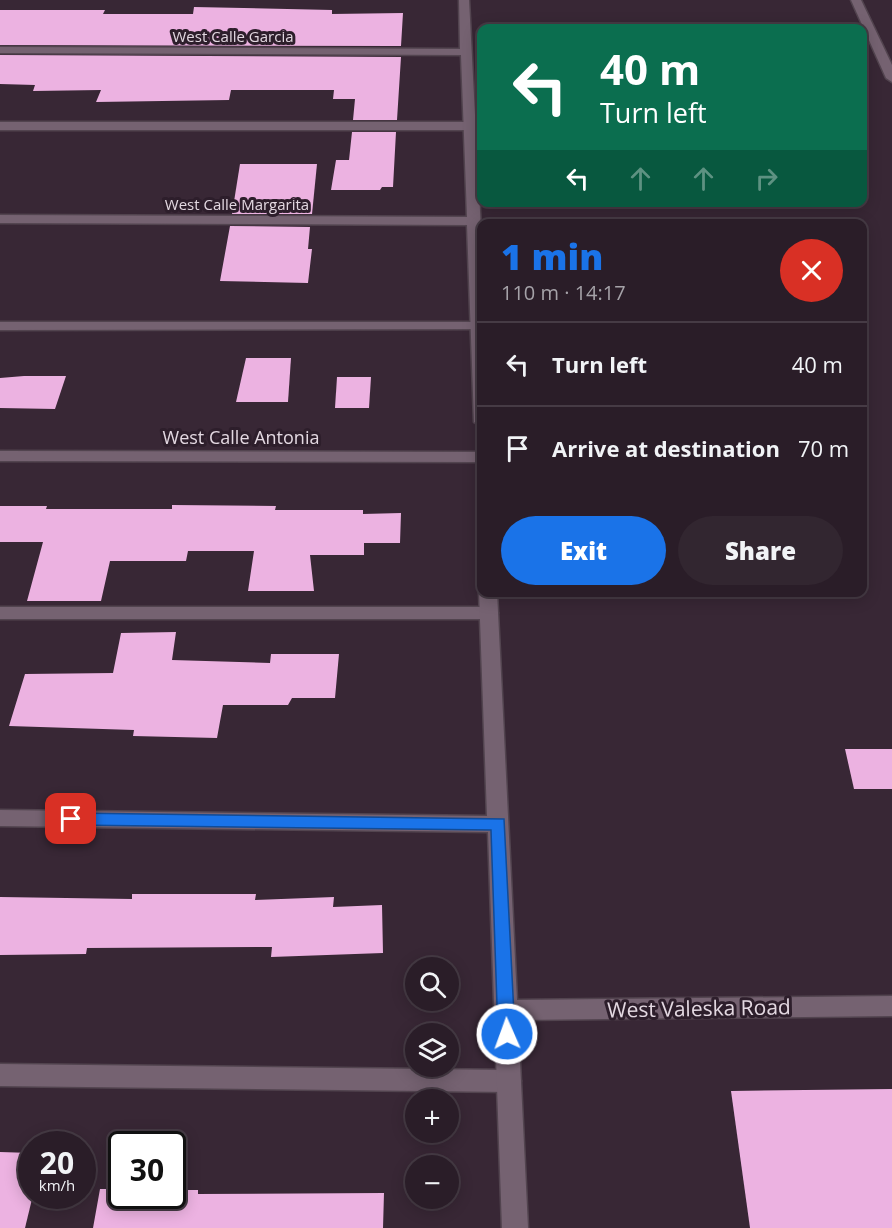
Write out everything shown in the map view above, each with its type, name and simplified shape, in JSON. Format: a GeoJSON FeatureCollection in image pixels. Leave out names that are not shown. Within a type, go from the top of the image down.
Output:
{"type":"FeatureCollection","features":[{"type":"Feature","properties":{"kind":"street"},"geometry":{"type":"LineString","coordinates":[[0,326],[477,326],[464,0]]}},
{"type":"Feature","properties":{"kind":"street"},"geometry":{"type":"LineString","coordinates":[[856,0],[888,61],[892,78]]}},
{"type":"Feature","properties":{"kind":"street","name":"West Calle Garcia"},"geometry":{"type":"LineString","coordinates":[[0,50],[466,52]]}},
{"type":"Feature","properties":{"kind":"street"},"geometry":{"type":"LineString","coordinates":[[0,126],[469,126]]}},
{"type":"Feature","properties":{"kind":"street","name":"West Calle Margarita"},"geometry":{"type":"LineString","coordinates":[[0,219],[473,221]]}},
{"type":"Feature","properties":{"kind":"street","name":"West Calle Antonia"},"geometry":{"type":"LineString","coordinates":[[0,456],[477,457]]}},
{"type":"Feature","properties":{"kind":"street"},"geometry":{"type":"LineString","coordinates":[[0,613],[489,603],[515,1228]]}},
{"type":"Feature","properties":{"kind":"street"},"geometry":{"type":"LineString","coordinates":[[0,818],[498,824]]}},
{"type":"Feature","properties":{"kind":"street","name":"West Valeska Road"},"geometry":{"type":"LineString","coordinates":[[506,1010],[892,1006]]}},
{"type":"Feature","properties":{"kind":"street"},"geometry":{"type":"LineString","coordinates":[[0,1075],[509,1081]]}},
{"type":"Feature","properties":{"kind":"building"},"geometry":{"type":"Polygon","coordinates":[[[194,7],[332,10],[332,14],[403,13],[401,46],[0,45],[0,10],[105,10],[103,14],[193,14],[194,7]]]}},
{"type":"Feature","properties":{"kind":"building"},"geometry":{"type":"Polygon","coordinates":[[[0,55],[401,57],[397,120],[353,120],[355,99],[333,99],[334,90],[231,90],[229,100],[96,102],[101,90],[33,91],[35,85],[0,84],[0,55]]]}},
{"type":"Feature","properties":{"kind":"building"},"geometry":{"type":"Polygon","coordinates":[[[352,132],[396,132],[393,187],[382,187],[380,190],[331,190],[336,160],[349,160],[352,132]]]}},
{"type":"Feature","properties":{"kind":"building"},"geometry":{"type":"Polygon","coordinates":[[[240,164],[317,164],[312,214],[232,214],[240,164]]]}},
{"type":"Feature","properties":{"kind":"building"},"geometry":{"type":"Polygon","coordinates":[[[230,226],[310,227],[308,249],[312,249],[308,283],[220,281],[230,226]]]}},
{"type":"Feature","properties":{"kind":"building"},"geometry":{"type":"Polygon","coordinates":[[[246,358],[291,358],[288,402],[236,402],[246,358]]]}},
{"type":"Feature","properties":{"kind":"building"},"geometry":{"type":"Polygon","coordinates":[[[66,376],[55,409],[0,408],[0,378],[66,376]]]}},
{"type":"Feature","properties":{"kind":"building"},"geometry":{"type":"Polygon","coordinates":[[[337,377],[371,377],[369,408],[335,408],[337,377]]]}},
{"type":"Feature","properties":{"kind":"building"},"geometry":{"type":"Polygon","coordinates":[[[172,505],[276,506],[275,510],[363,510],[363,514],[401,513],[400,543],[364,543],[364,555],[310,555],[314,591],[248,591],[254,551],[188,551],[186,561],[110,561],[101,601],[27,601],[43,542],[0,542],[0,506],[47,506],[46,509],[172,509],[172,505]]]}},
{"type":"Feature","properties":{"kind":"building"},"geometry":{"type":"Polygon","coordinates":[[[176,632],[172,660],[270,663],[271,654],[339,654],[335,698],[292,698],[288,705],[223,705],[217,738],[133,736],[134,730],[9,726],[25,674],[113,673],[121,633],[176,632]]]}},
{"type":"Feature","properties":{"kind":"building"},"geometry":{"type":"Polygon","coordinates":[[[845,749],[892,749],[892,789],[854,789],[845,749]]]}},
{"type":"Feature","properties":{"kind":"building"},"geometry":{"type":"Polygon","coordinates":[[[132,894],[256,894],[255,900],[334,897],[333,907],[382,905],[383,953],[271,957],[272,947],[87,948],[86,954],[0,955],[0,897],[132,899],[132,894]]]}},
{"type":"Feature","properties":{"kind":"building"},"geometry":{"type":"Polygon","coordinates":[[[892,1089],[892,1228],[750,1228],[731,1091],[892,1089]]]}},
{"type":"Feature","properties":{"kind":"building"},"geometry":{"type":"Polygon","coordinates":[[[0,1152],[18,1153],[18,1209],[30,1209],[25,1228],[0,1228],[0,1152]]]}},
{"type":"Feature","properties":{"kind":"building"},"geometry":{"type":"Polygon","coordinates":[[[100,1189],[108,1189],[108,1209],[186,1209],[186,1190],[198,1190],[198,1194],[384,1193],[383,1228],[93,1228],[100,1189]]]}},
{"type":"Feature","properties":{"kind":"route"},"geometry":{"type":"LineString","coordinates":[[71,819],[498,824],[507,1034]]}}]}
